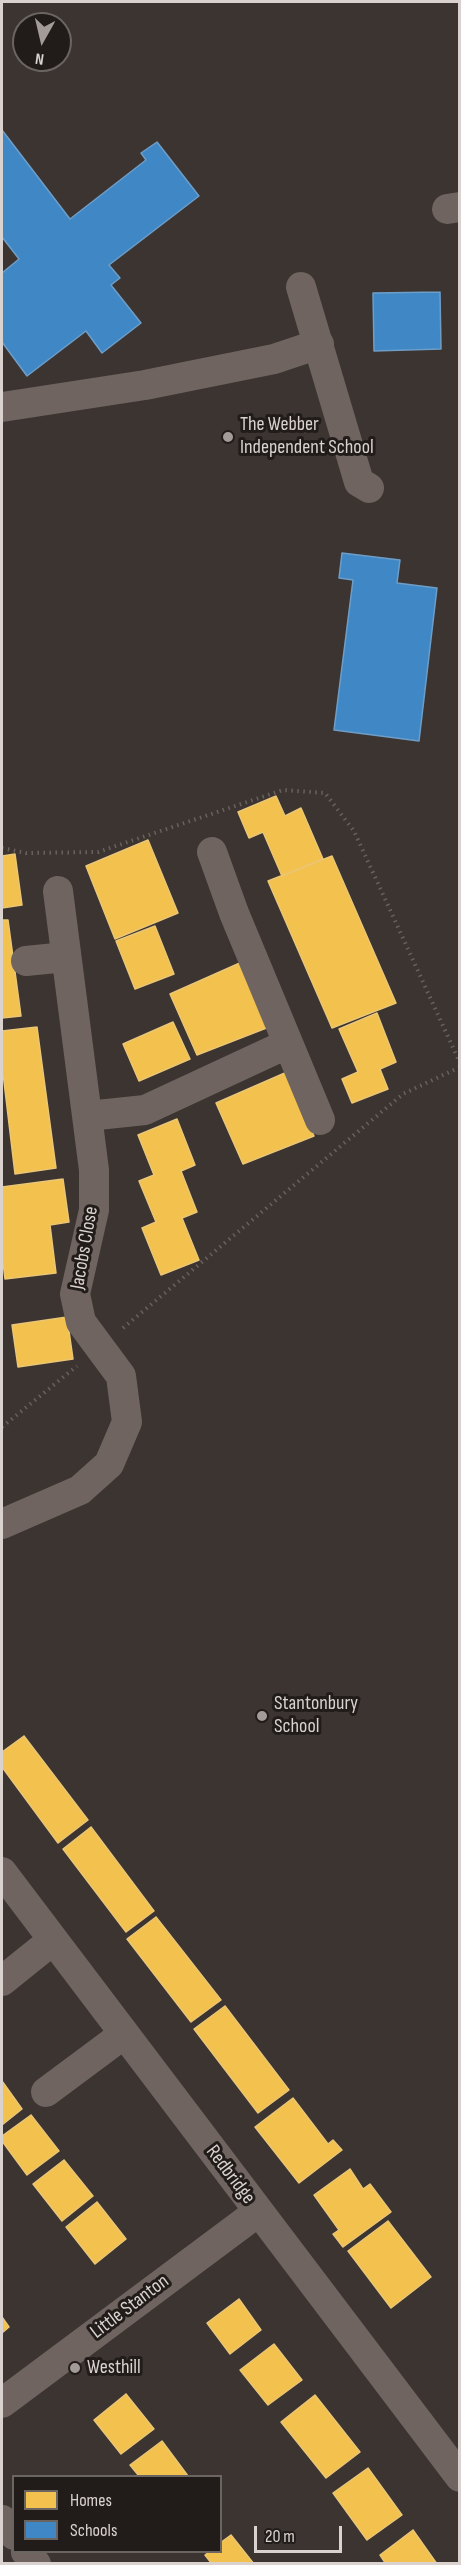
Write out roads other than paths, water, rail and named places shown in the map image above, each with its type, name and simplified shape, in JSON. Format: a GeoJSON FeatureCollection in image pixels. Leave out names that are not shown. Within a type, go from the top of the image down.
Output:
{"type":"FeatureCollection","features":[{"type":"Feature","properties":{"kind":"street"},"geometry":{"type":"LineString","coordinates":[[301,286],[359,482],[369,488]]}},
{"type":"Feature","properties":{"kind":"street"},"geometry":{"type":"LineString","coordinates":[[2,407],[145,385],[274,359],[320,344]]}},
{"type":"Feature","properties":{"kind":"street"},"geometry":{"type":"LineString","coordinates":[[212,852],[225,918],[287,1044],[320,1120]]}},
{"type":"Feature","properties":{"kind":"street","name":"Jacobs Close"},"geometry":{"type":"LineString","coordinates":[[2,1524],[80,1490],[109,1464],[127,1422],[121,1376],[102,1346],[81,1322],[75,1294],[94,1210],[94,1170],[58,891]]}},
{"type":"Feature","properties":{"kind":"street"},"geometry":{"type":"LineString","coordinates":[[26,960],[66,957]]}},
{"type":"Feature","properties":{"kind":"street"},"geometry":{"type":"LineString","coordinates":[[88,1116],[145,1110],[287,1044]]}},
{"type":"Feature","properties":{"kind":"street","name":"Redbridge"},"geometry":{"type":"LineString","coordinates":[[2,1872],[459,2477]]}},
{"type":"Feature","properties":{"kind":"street"},"geometry":{"type":"LineString","coordinates":[[2,1980],[53,1940]]}},
{"type":"Feature","properties":{"kind":"street"},"geometry":{"type":"LineString","coordinates":[[46,2092],[124,2034]]}},
{"type":"Feature","properties":{"kind":"street","name":"Little Stanton"},"geometry":{"type":"LineString","coordinates":[[2,2403],[258,2212]]}},
{"type":"Feature","properties":{"kind":"street"},"geometry":{"type":"LineString","coordinates":[[2,2520],[12,2532]]}},
{"type":"Feature","properties":{"kind":"place","name":"The Webber Independent School"},"geometry":{"type":"Point","coordinates":[228,437]}},
{"type":"Feature","properties":{"kind":"place","name":"Stantonbury School"},"geometry":{"type":"Point","coordinates":[262,1716]}},
{"type":"Feature","properties":{"kind":"place","name":"Westhill"},"geometry":{"type":"Point","coordinates":[75,2368]}}]}
